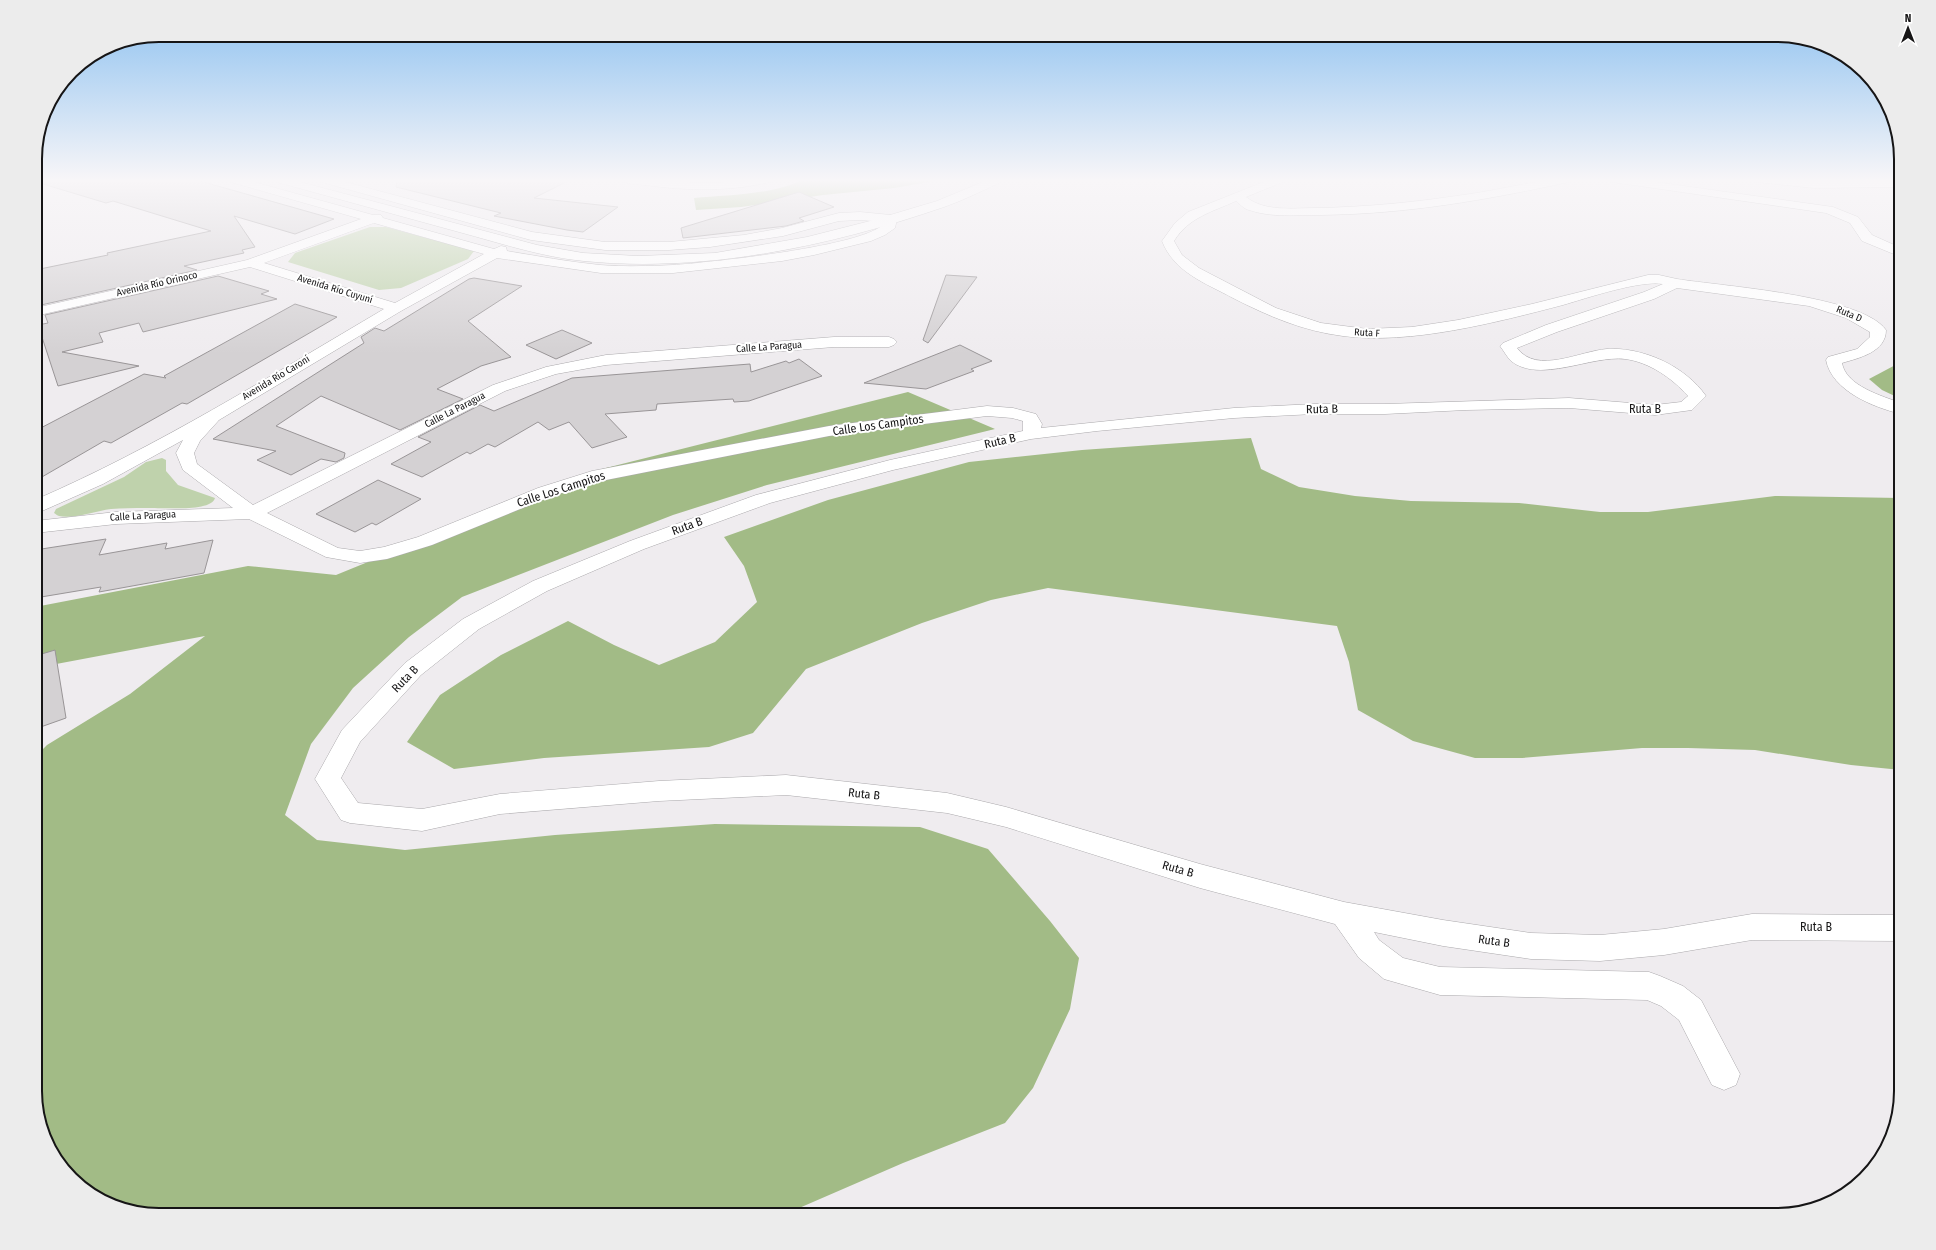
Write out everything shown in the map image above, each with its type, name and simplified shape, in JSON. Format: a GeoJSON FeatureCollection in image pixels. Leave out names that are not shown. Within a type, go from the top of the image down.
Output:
{"type":"FeatureCollection","features":[{"type":"Feature","properties":{"kind":"street","name":"Avenida Río Orinoco"},"geometry":{"type":"LineString","coordinates":[[42,310],[251,263],[324,237]]}},
{"type":"Feature","properties":{"kind":"street"},"geometry":{"type":"LineString","coordinates":[[435,237],[494,254],[546,262],[601,269],[651,270],[694,268],[782,257],[846,243],[864,237]]}},
{"type":"Feature","properties":{"kind":"street"},"geometry":{"type":"LineString","coordinates":[[490,237],[561,254],[612,259],[690,259],[740,254],[801,243],[822,237]]}},
{"type":"Feature","properties":{"kind":"street"},"geometry":{"type":"LineString","coordinates":[[539,237],[573,243],[625,247],[669,246],[753,237]]}},
{"type":"Feature","properties":{"kind":"street","name":"Ruta F"},"geometry":{"type":"LineString","coordinates":[[1170,237],[1168,241],[1170,250],[1184,264],[1273,313],[1321,328],[1376,335],[1407,333],[1542,306],[1645,279],[1654,278],[1673,284]]}},
{"type":"Feature","properties":{"kind":"street"},"geometry":{"type":"LineString","coordinates":[[1867,237],[1894,250]]}},
{"type":"Feature","properties":{"kind":"street","name":"Avenida Río Caroní"},"geometry":{"type":"LineString","coordinates":[[42,504],[96,480],[213,416],[396,308],[515,244]]}},
{"type":"Feature","properties":{"kind":"street","name":"Avenida Río Cuyuní"},"geometry":{"type":"LineString","coordinates":[[251,263],[396,308]]}},
{"type":"Feature","properties":{"kind":"street","name":"Ruta D"},"geometry":{"type":"LineString","coordinates":[[1673,284],[1735,290],[1820,303],[1843,310],[1866,321],[1878,330],[1878,338],[1862,352],[1834,360],[1837,373],[1872,398],[1894,406]]}},
{"type":"Feature","properties":{"kind":"street","name":"Ruta B"},"geometry":{"type":"LineString","coordinates":[[1673,284],[1664,290],[1604,312],[1546,329],[1508,346],[1512,355],[1524,362],[1541,366],[1562,364],[1606,354],[1626,355],[1648,359],[1688,385],[1698,396],[1686,406],[1655,410],[1568,403],[1466,405],[1385,409],[1307,409],[1234,413],[1030,434],[890,465],[763,499],[637,545],[540,586],[471,624],[413,669],[352,736],[328,779],[350,813],[422,820],[500,804],[659,791],[786,786],[947,803],[1006,817],[1200,876],[1344,914],[1443,933],[1531,946],[1600,948],[1664,942],[1752,927],[1894,928]]}},
{"type":"Feature","properties":{"kind":"street","name":"Calle La Paragua"},"geometry":{"type":"LineString","coordinates":[[42,526],[116,518],[252,513],[499,388],[549,370],[606,360],[834,342],[889,342]]}},
{"type":"Feature","properties":{"kind":"street","name":"Calle Los Campitos"},"geometry":{"type":"LineString","coordinates":[[213,416],[192,439],[185,452],[189,466],[252,513],[333,553],[360,557],[387,553],[425,541],[545,492],[592,477],[829,431],[987,411],[1013,413],[1030,418],[1032,424],[1030,434]]}},
{"type":"Feature","properties":{"kind":"street"},"geometry":{"type":"LineString","coordinates":[[1344,914],[1369,949],[1395,969],[1440,981],[1649,986],[1672,996],[1690,1010],[1724,1074]]}},
{"type":"Feature","properties":{"kind":"green space"},"geometry":{"type":"Polygon","coordinates":[[[340,237],[424,237],[474,251],[468,259],[401,288],[379,290],[288,262],[295,253],[340,237]]]}},
{"type":"Feature","properties":{"kind":"green space"},"geometry":{"type":"Polygon","coordinates":[[[1894,366],[1894,396],[1882,390],[1869,379],[1894,366]]]}},
{"type":"Feature","properties":{"kind":"green space"},"geometry":{"type":"Polygon","coordinates":[[[908,392],[995,429],[767,485],[673,515],[462,597],[409,637],[353,688],[311,744],[285,815],[317,840],[405,850],[555,835],[715,824],[920,827],[988,849],[1050,921],[1079,958],[1070,1009],[1033,1088],[1005,1123],[903,1163],[799,1208],[159,1208],[128,1204],[114,1199],[94,1188],[76,1174],[58,1150],[46,1122],[42,1099],[42,750],[47,745],[130,694],[205,636],[42,667],[42,606],[248,566],[336,575],[586,473],[908,392]]]}},
{"type":"Feature","properties":{"kind":"green space"},"geometry":{"type":"Polygon","coordinates":[[[1251,438],[1261,469],[1299,487],[1355,496],[1411,501],[1519,503],[1600,512],[1648,512],[1775,496],[1894,498],[1894,769],[1851,765],[1755,750],[1688,748],[1642,748],[1522,758],[1475,758],[1413,741],[1358,710],[1349,662],[1337,626],[1048,588],[991,600],[922,623],[806,669],[753,733],[709,747],[544,758],[454,769],[407,742],[440,695],[501,655],[568,621],[614,645],[659,665],[715,642],[757,602],[744,566],[724,537],[828,500],[969,462],[1082,450],[1251,438]]]}},
{"type":"Feature","properties":{"kind":"green space"},"geometry":{"type":"Polygon","coordinates":[[[162,458],[166,460],[166,471],[178,485],[215,498],[211,503],[204,506],[184,508],[111,509],[65,517],[54,513],[56,509],[124,477],[146,462],[162,458]]]}},
{"type":"Feature","properties":{"kind":"building"},"geometry":{"type":"Polygon","coordinates":[[[181,237],[248,237],[255,247],[242,250],[244,253],[184,266],[197,270],[42,305],[42,269],[108,255],[107,253],[181,237]]]}},
{"type":"Feature","properties":{"kind":"building"},"geometry":{"type":"Polygon","coordinates":[[[946,275],[977,277],[928,343],[923,340],[946,275]]]}},
{"type":"Feature","properties":{"kind":"building"},"geometry":{"type":"Polygon","coordinates":[[[218,276],[269,291],[261,294],[277,299],[143,332],[139,323],[99,333],[103,342],[62,352],[139,366],[58,386],[42,337],[42,324],[48,323],[45,315],[218,276]]]}},
{"type":"Feature","properties":{"kind":"building"},"geometry":{"type":"Polygon","coordinates":[[[474,278],[522,286],[468,321],[511,357],[481,366],[437,389],[463,399],[400,430],[321,396],[276,426],[345,453],[344,458],[336,462],[321,459],[291,475],[257,460],[276,451],[213,439],[364,343],[361,337],[375,328],[384,331],[469,279],[474,278]]]}},
{"type":"Feature","properties":{"kind":"building"},"geometry":{"type":"Polygon","coordinates":[[[295,304],[337,317],[187,404],[182,403],[111,443],[104,441],[42,477],[42,427],[144,374],[166,378],[164,376],[295,304]]]}},
{"type":"Feature","properties":{"kind":"building"},"geometry":{"type":"Polygon","coordinates":[[[562,330],[592,343],[556,359],[526,345],[562,330]]]}},
{"type":"Feature","properties":{"kind":"building"},"geometry":{"type":"Polygon","coordinates":[[[960,345],[992,361],[971,369],[974,371],[926,389],[864,383],[960,345]]]}},
{"type":"Feature","properties":{"kind":"building"},"geometry":{"type":"Polygon","coordinates":[[[799,359],[822,376],[749,401],[734,402],[733,399],[657,404],[656,410],[605,414],[627,437],[592,448],[569,422],[549,430],[538,422],[495,447],[488,444],[470,454],[467,452],[422,477],[391,464],[431,442],[418,437],[480,405],[494,411],[572,378],[750,364],[751,372],[786,361],[789,363],[799,359]]]}},
{"type":"Feature","properties":{"kind":"building"},"geometry":{"type":"Polygon","coordinates":[[[378,480],[421,499],[376,525],[372,523],[355,532],[316,514],[378,480]]]}},
{"type":"Feature","properties":{"kind":"building"},"geometry":{"type":"Polygon","coordinates":[[[106,539],[99,555],[167,543],[165,549],[213,540],[204,573],[99,592],[101,587],[42,597],[42,549],[106,539]]]}},
{"type":"Feature","properties":{"kind":"building"},"geometry":{"type":"Polygon","coordinates":[[[55,650],[66,718],[42,727],[42,654],[55,650]]]}}]}
